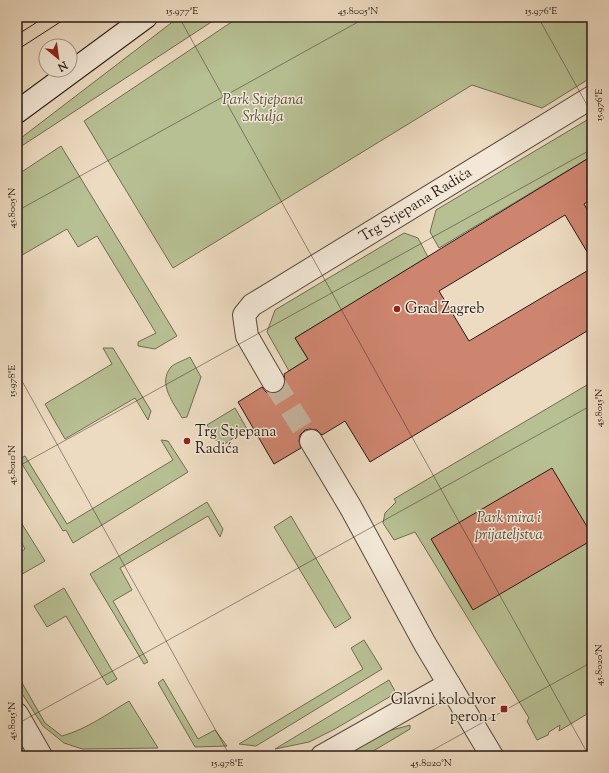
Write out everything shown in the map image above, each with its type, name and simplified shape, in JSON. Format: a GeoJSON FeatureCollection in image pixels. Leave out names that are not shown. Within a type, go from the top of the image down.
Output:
{"type":"FeatureCollection","features":[{"type":"Feature","properties":{"kind":"street"},"geometry":{"type":"LineString","coordinates":[[17,112],[95,52],[146,17]]}},
{"type":"Feature","properties":{"kind":"street","name":"Trg Stjepana Radića"},"geometry":{"type":"LineString","coordinates":[[273,381],[246,336],[244,315],[252,305],[592,97]]}},
{"type":"Feature","properties":{"kind":"street"},"geometry":{"type":"LineString","coordinates":[[311,442],[347,501],[449,684],[492,756]]}},
{"type":"Feature","properties":{"kind":"street"},"geometry":{"type":"LineString","coordinates":[[322,756],[449,684]]}},
{"type":"Feature","properties":{"kind":"street"},"geometry":{"type":"LineString","coordinates":[[17,714],[41,756]]}},
{"type":"Feature","properties":{"kind":"green space"},"geometry":{"type":"Polygon","coordinates":[[[179,17],[219,17],[17,149],[17,141],[179,17]]]}},
{"type":"Feature","properties":{"kind":"green space","name":"Park Stjepana Srkulja"},"geometry":{"type":"Polygon","coordinates":[[[239,17],[592,17],[592,77],[542,108],[472,85],[173,268],[84,121],[239,17]]]}},
{"type":"Feature","properties":{"kind":"green space"},"geometry":{"type":"Polygon","coordinates":[[[592,117],[592,156],[439,248],[430,232],[436,210],[592,117]]]}},
{"type":"Feature","properties":{"kind":"green space"},"geometry":{"type":"Polygon","coordinates":[[[61,146],[177,336],[155,349],[138,346],[138,342],[156,333],[97,236],[78,247],[67,229],[17,258],[17,175],[61,146]]]}},
{"type":"Feature","properties":{"kind":"green space"},"geometry":{"type":"Polygon","coordinates":[[[404,233],[418,238],[428,257],[295,338],[308,359],[289,371],[267,332],[275,310],[404,233]]]}},
{"type":"Feature","properties":{"kind":"green space"},"geometry":{"type":"Polygon","coordinates":[[[103,348],[113,348],[151,411],[148,420],[135,398],[65,439],[45,404],[112,364],[103,348]]]}},
{"type":"Feature","properties":{"kind":"green space"},"geometry":{"type":"Polygon","coordinates":[[[190,357],[201,377],[187,417],[182,418],[168,393],[166,380],[167,373],[171,367],[190,357]]]}},
{"type":"Feature","properties":{"kind":"green space","name":"Park mira i prijateljstva"},"geometry":{"type":"Polygon","coordinates":[[[592,382],[592,711],[559,731],[560,725],[549,732],[548,735],[537,740],[527,721],[529,718],[415,532],[394,540],[383,523],[385,513],[396,502],[394,499],[592,382]]]}},
{"type":"Feature","properties":{"kind":"green space"},"geometry":{"type":"Polygon","coordinates":[[[235,408],[247,429],[220,447],[207,425],[235,408]]]}},
{"type":"Feature","properties":{"kind":"green space"},"geometry":{"type":"Polygon","coordinates":[[[161,440],[168,441],[188,472],[73,543],[66,530],[63,531],[19,459],[25,456],[67,524],[173,460],[161,440]]]}},
{"type":"Feature","properties":{"kind":"green space"},"geometry":{"type":"Polygon","coordinates":[[[207,502],[223,529],[220,537],[208,516],[120,568],[132,590],[113,601],[148,662],[144,664],[90,574],[207,502]]]}},
{"type":"Feature","properties":{"kind":"green space"},"geometry":{"type":"Polygon","coordinates":[[[17,516],[45,561],[17,577],[17,554],[25,549],[17,534],[17,516]]]}},
{"type":"Feature","properties":{"kind":"green space"},"geometry":{"type":"Polygon","coordinates":[[[291,516],[351,618],[335,628],[274,527],[291,516]]]}},
{"type":"Feature","properties":{"kind":"green space"},"geometry":{"type":"Polygon","coordinates":[[[64,588],[117,679],[107,685],[66,616],[47,627],[34,606],[64,588]]]}},
{"type":"Feature","properties":{"kind":"green space"},"geometry":{"type":"Polygon","coordinates":[[[364,640],[382,669],[256,746],[239,744],[363,669],[351,648],[364,640]]]}},
{"type":"Feature","properties":{"kind":"green space"},"geometry":{"type":"Polygon","coordinates":[[[17,674],[45,723],[62,736],[88,725],[129,701],[158,748],[82,749],[64,743],[43,726],[17,686],[17,674]]]}},
{"type":"Feature","properties":{"kind":"green space"},"geometry":{"type":"Polygon","coordinates":[[[163,679],[198,739],[215,730],[227,746],[195,747],[158,683],[163,679]]]}},
{"type":"Feature","properties":{"kind":"green space"},"geometry":{"type":"Polygon","coordinates":[[[389,680],[396,693],[335,729],[309,742],[275,749],[389,680]]]}},
{"type":"Feature","properties":{"kind":"green space"},"geometry":{"type":"Polygon","coordinates":[[[410,725],[410,729],[365,756],[339,756],[378,734],[410,725]]]}},
{"type":"Feature","properties":{"kind":"building","name":"Grad Zagreb"},"geometry":{"type":"Polygon","coordinates":[[[592,156],[592,199],[584,204],[592,218],[592,260],[565,215],[439,291],[469,341],[592,268],[592,328],[370,462],[345,421],[322,435],[317,430],[305,430],[300,435],[299,441],[301,448],[274,464],[238,402],[262,387],[266,392],[273,393],[279,392],[284,388],[284,374],[308,359],[295,338],[592,156]]]}},
{"type":"Feature","properties":{"kind":"building"},"geometry":{"type":"Polygon","coordinates":[[[552,468],[592,535],[592,540],[473,610],[431,539],[552,468]]]}},
{"type":"Feature","properties":{"kind":"tunnel"},"geometry":{"type":"LineString","coordinates":[[273,381],[311,441]]}},
{"type":"Feature","properties":{"kind":"tram line"},"geometry":{"type":"LineString","coordinates":[[17,35],[45,17]]}},
{"type":"Feature","properties":{"kind":"tram line"},"geometry":{"type":"LineString","coordinates":[[17,50],[68,17]]}},
{"type":"Feature","properties":{"kind":"place","name":"Grad Zagreb"},"geometry":{"type":"Point","coordinates":[397,309]}},
{"type":"Feature","properties":{"kind":"place","name":"Trg Stjepana Radića"},"geometry":{"type":"Point","coordinates":[187,441]}},
{"type":"Feature","properties":{"kind":"place","name":"Glavni kolodvor peron 1"},"geometry":{"type":"Point","coordinates":[504,709]}}]}
